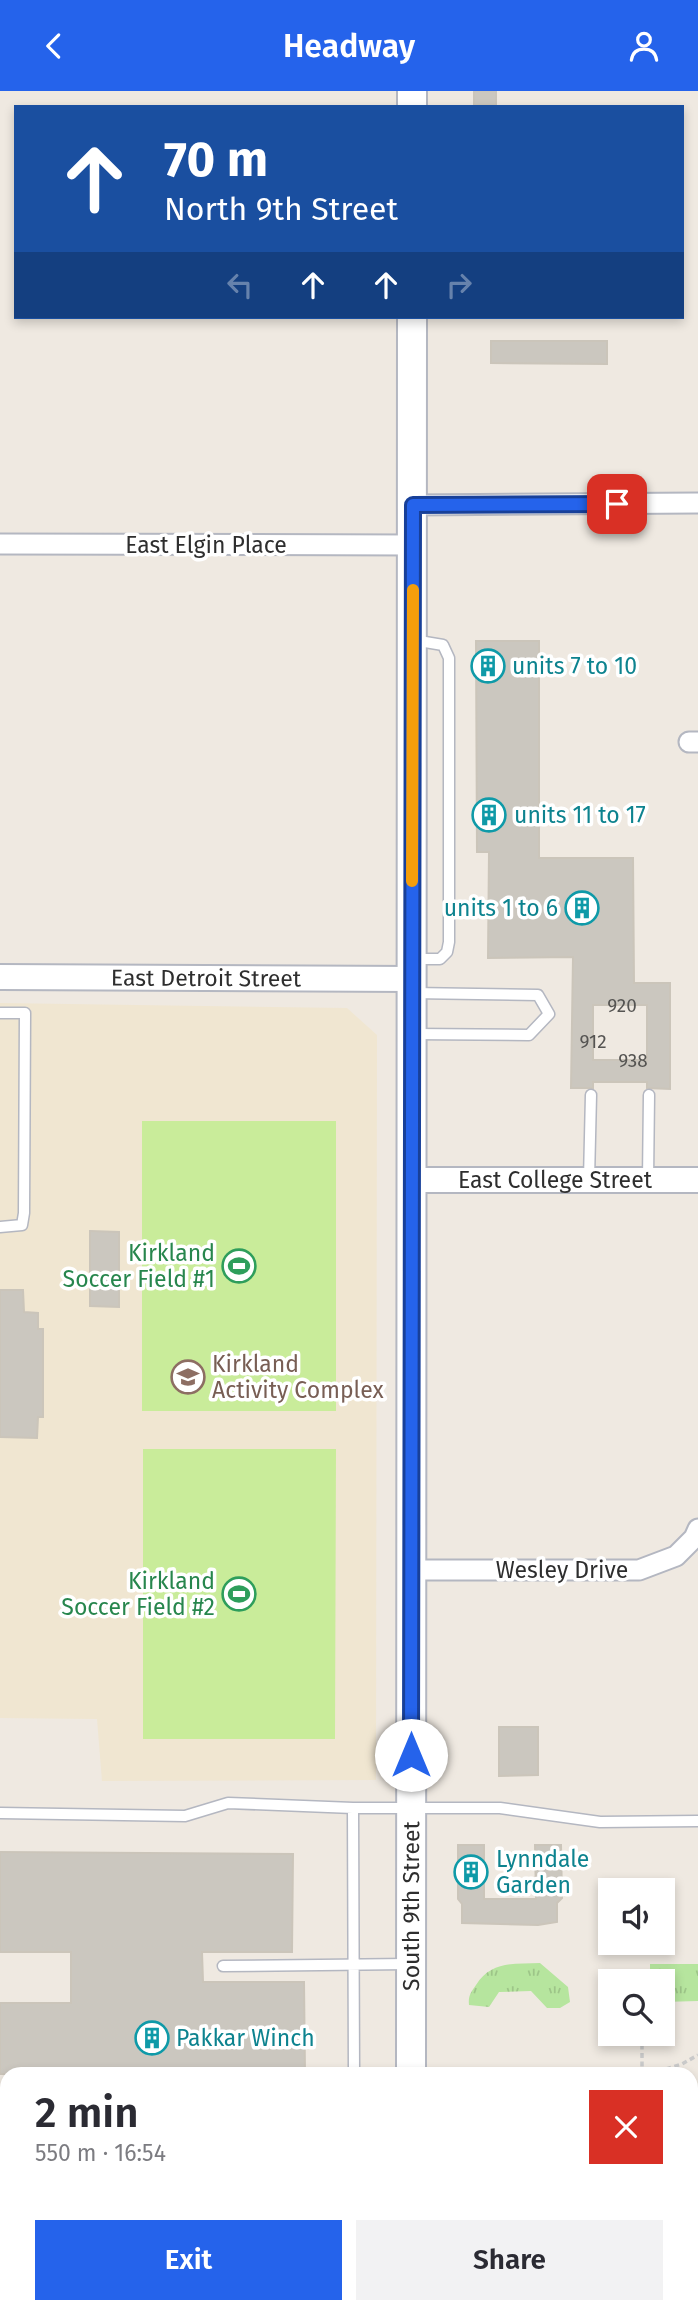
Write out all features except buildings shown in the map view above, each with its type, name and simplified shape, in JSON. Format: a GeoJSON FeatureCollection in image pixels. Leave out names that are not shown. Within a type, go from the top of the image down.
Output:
{"type":"FeatureCollection","features":[{"type":"Feature","properties":{"kind":"main road","name":"South 9th Street"},"geometry":{"type":"LineString","coordinates":[[411,2067],[412,319]]}},
{"type":"Feature","properties":{"kind":"street"},"geometry":{"type":"LineString","coordinates":[[413,505],[698,503]]}},
{"type":"Feature","properties":{"kind":"street","name":"East Elgin Place"},"geometry":{"type":"LineString","coordinates":[[0,544],[413,545]]}},
{"type":"Feature","properties":{"kind":"street","name":"East Detroit Street"},"geometry":{"type":"LineString","coordinates":[[0,978],[412,977]]}},
{"type":"Feature","properties":{"kind":"street","name":"East College Street"},"geometry":{"type":"LineString","coordinates":[[411,1180],[698,1180]]}},
{"type":"Feature","properties":{"kind":"street","name":"Wesley Drive"},"geometry":{"type":"LineString","coordinates":[[410,1570],[639,1570],[676,1556],[694,1538],[698,1528]]}},
{"type":"Feature","properties":{"kind":"lane"},"geometry":{"type":"LineString","coordinates":[[412,977],[447,952],[449,915],[449,658],[443,645],[413,640]]}},
{"type":"Feature","properties":{"kind":"lane"},"geometry":{"type":"LineString","coordinates":[[412,977],[538,995],[549,1014],[529,1035],[412,1034]]}},
{"type":"Feature","properties":{"kind":"lane"},"geometry":{"type":"LineString","coordinates":[[0,1013],[25,1013],[24,1213],[22,1225],[0,1227]]}},
{"type":"Feature","properties":{"kind":"lane"},"geometry":{"type":"LineString","coordinates":[[589,1180],[591,1094]]}},
{"type":"Feature","properties":{"kind":"lane"},"geometry":{"type":"LineString","coordinates":[[648,1180],[649,1095]]}},
{"type":"Feature","properties":{"kind":"lane"},"geometry":{"type":"LineString","coordinates":[[0,1813],[186,1816],[228,1803],[353,1808],[500,1808],[600,1822],[698,1821]]}},
{"type":"Feature","properties":{"kind":"lane"},"geometry":{"type":"LineString","coordinates":[[353,1808],[354,2067]]}},
{"type":"Feature","properties":{"kind":"lane"},"geometry":{"type":"LineString","coordinates":[[223,1966],[411,1964]]}},
{"type":"Feature","properties":{"kind":"path"},"geometry":{"type":"LineString","coordinates":[[642,2046],[642,2067]]}},
{"type":"Feature","properties":{"kind":"path"},"geometry":{"type":"LineString","coordinates":[[672,2067],[698,2055]]}},
{"type":"Feature","properties":{"kind":"shaded area","name":"Kirkland Activity Complex"},"geometry":{"type":"Polygon","coordinates":[[[0,1003],[347,1008],[377,1035],[376,1780],[102,1781],[97,1719],[0,1718],[0,1003]]]}},
{"type":"Feature","properties":{"kind":"green space","name":"Kirkland Soccer Field #1"},"geometry":{"type":"Polygon","coordinates":[[[142,1121],[336,1121],[336,1411],[142,1411],[142,1121]]]}},
{"type":"Feature","properties":{"kind":"green space","name":"Kirkland Soccer Field #2"},"geometry":{"type":"Polygon","coordinates":[[[143,1449],[336,1449],[335,1739],[143,1739],[143,1449]]]}},
{"type":"Feature","properties":{"kind":"green space"},"geometry":{"type":"Polygon","coordinates":[[[540,1963],[568,1987],[570,2002],[560,2008],[547,2008],[531,1991],[499,1992],[489,2007],[469,2005],[471,1992],[489,1972],[504,1965],[540,1963]]]}},
{"type":"Feature","properties":{"kind":"green space"},"geometry":{"type":"Polygon","coordinates":[[[650,1964],[698,1964],[698,2001],[675,2002],[675,1969],[650,1969],[650,1964]]]}},
{"type":"Feature","properties":{"kind":"slow traffic"},"geometry":{"type":"LineString","coordinates":[[412,881],[413,590]]}},
{"type":"Feature","properties":{"kind":"place","name":"units 7 to 10"},"geometry":{"type":"Point","coordinates":[488,666]}},
{"type":"Feature","properties":{"kind":"place","name":"units 11 to 17"},"geometry":{"type":"Point","coordinates":[489,815]}},
{"type":"Feature","properties":{"kind":"place","name":"units 1 to 6"},"geometry":{"type":"Point","coordinates":[582,908]}},
{"type":"Feature","properties":{"kind":"place","name":"Kirkland Soccer Field #1"},"geometry":{"type":"Point","coordinates":[239,1266]}},
{"type":"Feature","properties":{"kind":"place","name":"Kirkland Activity Complex"},"geometry":{"type":"Point","coordinates":[188,1377]}},
{"type":"Feature","properties":{"kind":"place","name":"Kirkland Soccer Field #2"},"geometry":{"type":"Point","coordinates":[239,1594]}},
{"type":"Feature","properties":{"kind":"place","name":"Lynndale Garden"},"geometry":{"type":"Point","coordinates":[471,1872]}},
{"type":"Feature","properties":{"kind":"place","name":"Pakkar Winch"},"geometry":{"type":"Point","coordinates":[152,2038]}},
{"type":"Feature","properties":{"kind":"route"},"geometry":{"type":"LineString","coordinates":[[411,1755],[413,505],[617,504]]}}]}
